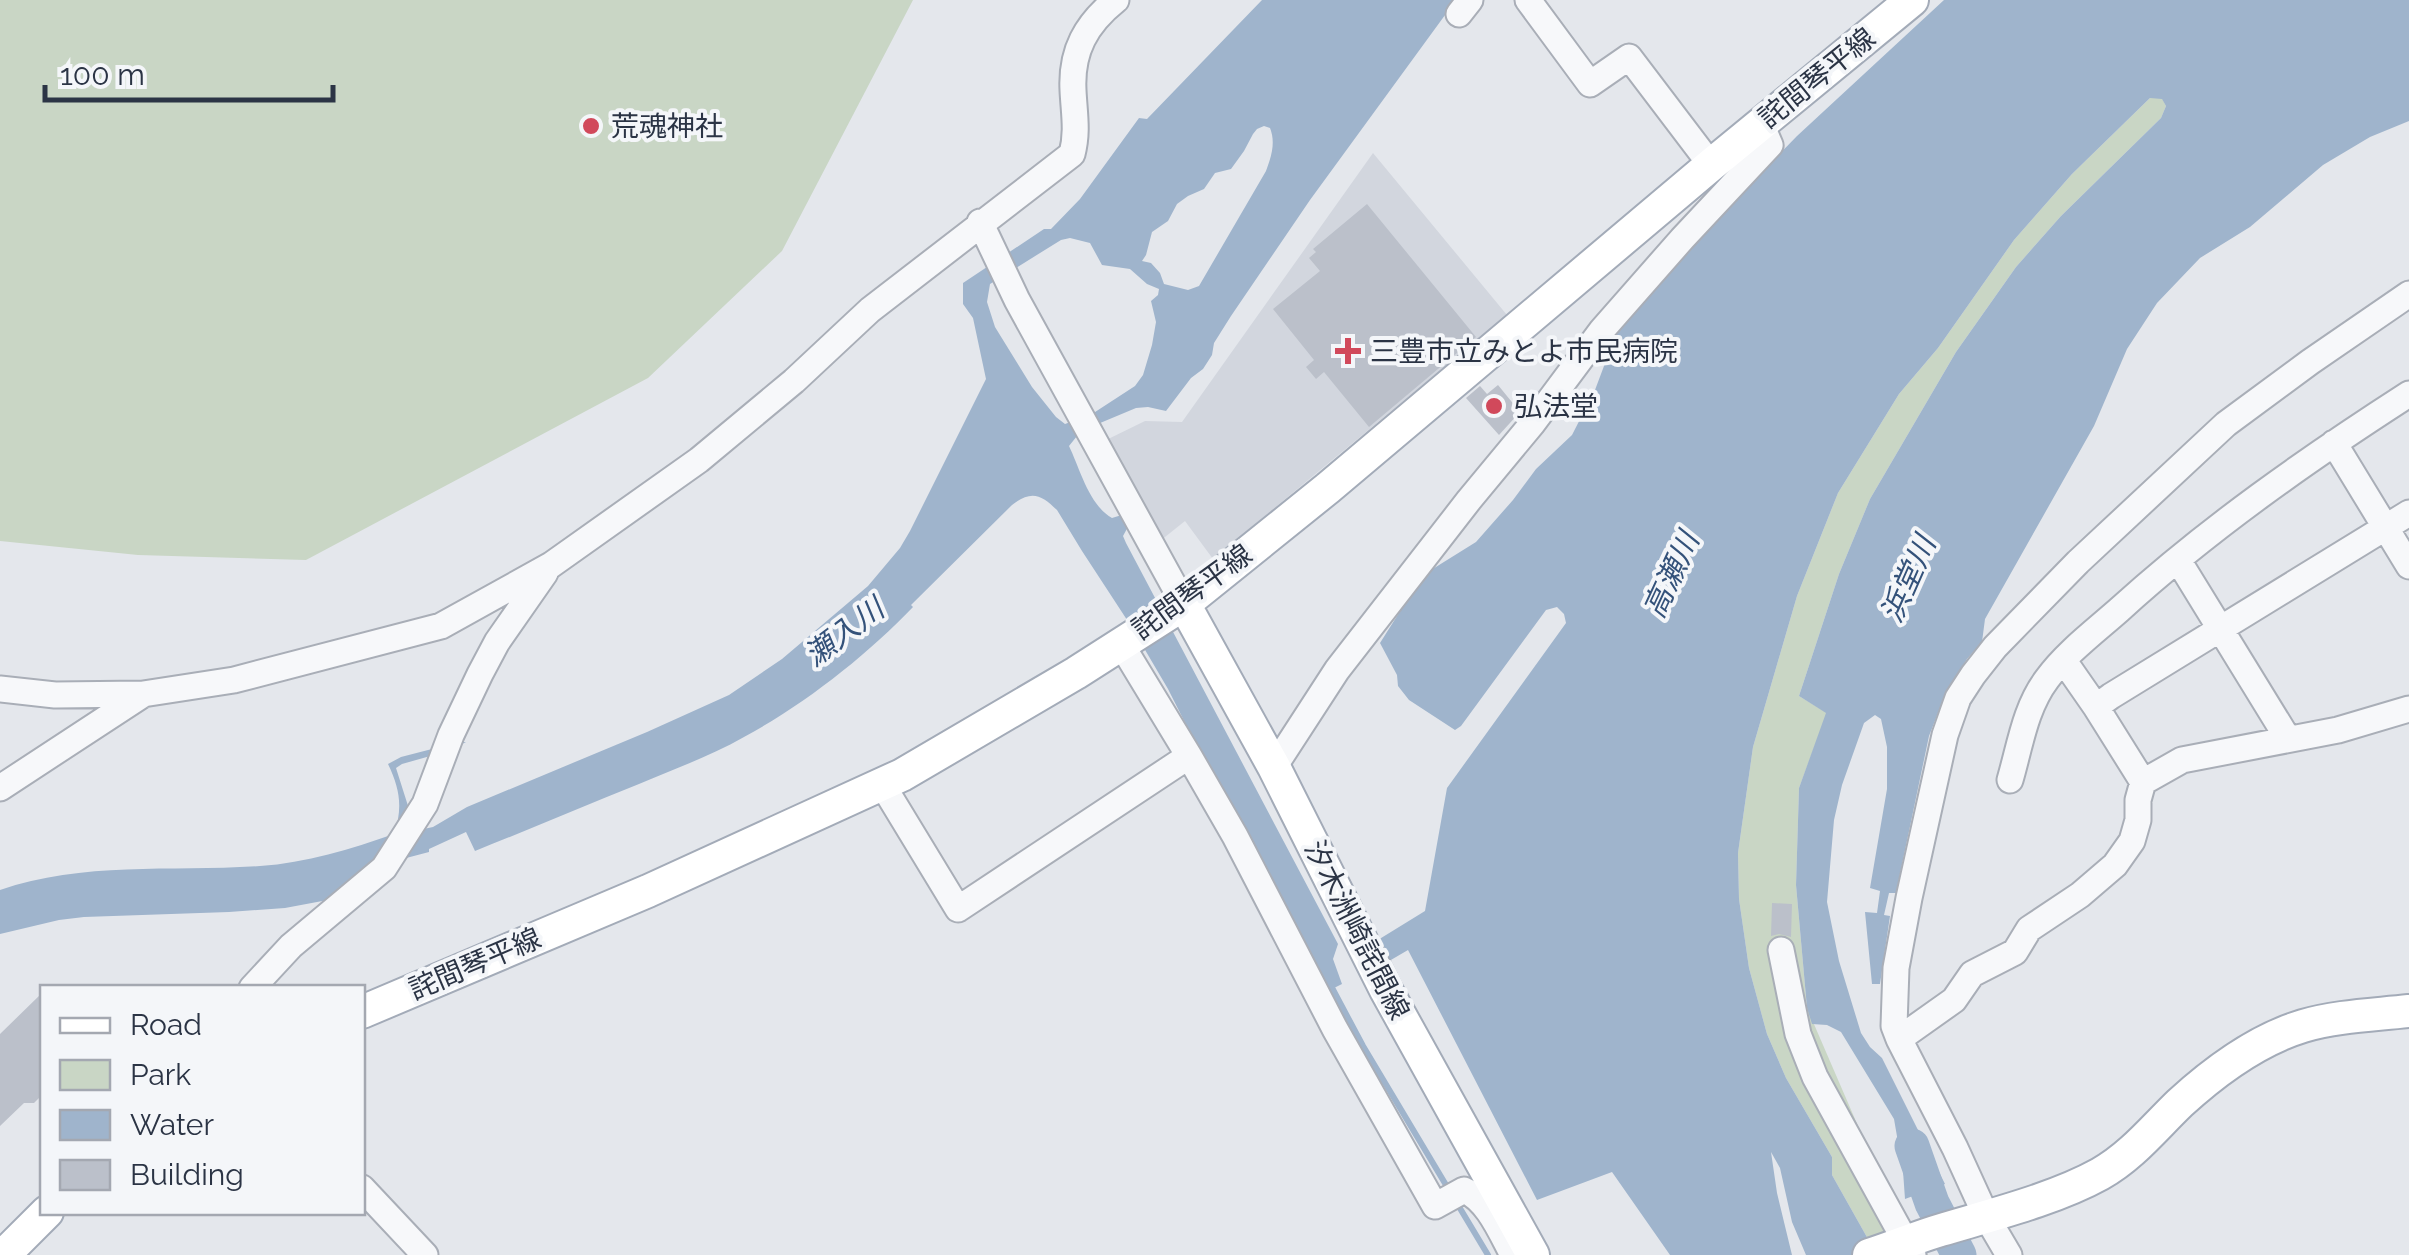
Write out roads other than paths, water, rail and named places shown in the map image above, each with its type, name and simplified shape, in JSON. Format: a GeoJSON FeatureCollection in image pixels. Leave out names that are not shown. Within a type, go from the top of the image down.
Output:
{"type":"FeatureCollection","features":[{"type":"Feature","properties":{"kind":"main road","name":"詫間琴平線"},"geometry":{"type":"LineString","coordinates":[[365,1011],[648,892],[902,775],[1179,607],[1328,488],[1912,0]]}},
{"type":"Feature","properties":{"kind":"main road","name":"汐木洲崎詫間線"},"geometry":{"type":"LineString","coordinates":[[1179,607],[1274,767],[1386,990],[1533,1255]]}},
{"type":"Feature","properties":{"kind":"main road"},"geometry":{"type":"LineString","coordinates":[[1901,1247],[2057,1193],[2121,1162],[2204,1082],[2254,1048],[2302,1026],[2409,1011]]}},
{"type":"Feature","properties":{"kind":"main road"},"geometry":{"type":"LineString","coordinates":[[3,1253],[44,1215]]}},
{"type":"Feature","properties":{"kind":"street"},"geometry":{"type":"LineString","coordinates":[[0,688],[54,695],[143,694],[234,680],[441,626],[551,565],[699,460],[794,381],[870,310],[1072,154],[1077,134],[1074,64],[1081,41],[1098,14],[1116,0]]}},
{"type":"Feature","properties":{"kind":"street"},"geometry":{"type":"LineString","coordinates":[[1528,0],[1590,84],[1629,58],[1710,165]]}},
{"type":"Feature","properties":{"kind":"street"},"geometry":{"type":"LineString","coordinates":[[1274,767],[1337,670],[1602,330],[1770,145],[1761,124]]}},
{"type":"Feature","properties":{"kind":"street"},"geometry":{"type":"LineString","coordinates":[[980,222],[1016,300],[1179,607]]}},
{"type":"Feature","properties":{"kind":"street"},"geometry":{"type":"LineString","coordinates":[[2009,1255],[1986,1216],[1894,1026],[1896,968],[1909,898],[1945,735],[1958,698],[1995,646],[2078,562],[2226,424],[2409,294]]}},
{"type":"Feature","properties":{"kind":"street"},"geometry":{"type":"LineString","coordinates":[[2010,780],[2029,710],[2046,680],[2064,661],[2178,560],[2334,444],[2409,394]]}},
{"type":"Feature","properties":{"kind":"street"},"geometry":{"type":"LineString","coordinates":[[2334,444],[2409,566]]}},
{"type":"Feature","properties":{"kind":"street"},"geometry":{"type":"LineString","coordinates":[[2096,708],[2409,513]]}},
{"type":"Feature","properties":{"kind":"street"},"geometry":{"type":"LineString","coordinates":[[2178,560],[2288,738]]}},
{"type":"Feature","properties":{"kind":"street"},"geometry":{"type":"LineString","coordinates":[[255,985],[291,946],[384,868],[425,804],[451,735],[497,642],[551,565]]}},
{"type":"Feature","properties":{"kind":"street"},"geometry":{"type":"LineString","coordinates":[[1126,641],[1435,1206],[1452,1196],[1474,1194],[1513,1255]]}},
{"type":"Feature","properties":{"kind":"street"},"geometry":{"type":"LineString","coordinates":[[1899,1039],[1954,1000],[1972,974],[2015,952],[2029,928],[2080,895],[2115,865],[2132,841],[2142,782],[2064,661]]}},
{"type":"Feature","properties":{"kind":"street"},"geometry":{"type":"LineString","coordinates":[[0,788],[143,694]]}},
{"type":"Feature","properties":{"kind":"street"},"geometry":{"type":"LineString","coordinates":[[2142,782],[2182,760],[2338,730],[2409,709]]}},
{"type":"Feature","properties":{"kind":"street"},"geometry":{"type":"LineString","coordinates":[[882,784],[958,909],[1189,756]]}},
{"type":"Feature","properties":{"kind":"street"},"geometry":{"type":"LineString","coordinates":[[1781,950],[1798,1034],[1831,1110],[1876,1184],[1901,1247]]}},
{"type":"Feature","properties":{"kind":"street"},"geometry":{"type":"LineString","coordinates":[[365,1191],[424,1255]]}},
{"type":"Feature","properties":{"kind":"water","name":"瀬入川"},"geometry":{"type":"Polygon","coordinates":[[[1262,0],[1456,0],[1310,200],[1231,316],[1203,369],[1191,378],[1166,411],[1136,408],[1081,431],[1069,446],[1097,504],[1112,518],[1125,514],[1129,525],[1123,536],[1126,543],[1338,944],[1333,959],[1342,984],[1322,994],[1168,689],[1057,510],[1036,496],[1012,505],[895,625],[834,678],[767,724],[692,762],[475,851],[466,832],[429,852],[372,867],[333,899],[285,908],[84,917],[0,934],[0,890],[32,881],[96,871],[294,862],[394,834],[399,799],[388,764],[401,757],[466,742],[396,768],[409,809],[405,833],[433,827],[467,807],[729,695],[782,659],[868,586],[900,548],[986,379],[973,318],[963,304],[963,283],[1044,229],[1051,229],[1080,199],[1139,118],[1147,119],[1262,0]],[[1264,126],[1253,134],[1231,169],[1215,173],[1204,189],[1177,204],[1168,221],[1152,232],[1142,261],[1151,263],[1164,284],[1188,290],[1199,286],[1266,171],[1273,139],[1270,128],[1264,126]],[[1070,238],[990,284],[987,302],[995,327],[1032,387],[1065,424],[1092,414],[1135,386],[1143,375],[1156,322],[1151,301],[1159,289],[1130,269],[1102,265],[1090,243],[1070,238]]]}},
{"type":"Feature","properties":{"kind":"water","name":"高瀬川"},"geometry":{"type":"Polygon","coordinates":[[[1944,0],[2409,0],[2409,121],[2370,137],[2323,165],[2250,227],[2200,258],[2157,303],[2127,349],[2094,426],[1985,619],[1982,642],[1945,695],[1929,736],[1896,893],[1889,893],[1884,915],[1890,916],[1880,984],[1872,984],[1865,912],[1877,913],[1880,891],[1870,888],[1887,789],[1887,747],[1881,719],[1875,715],[1864,723],[1834,820],[1827,902],[1839,961],[1861,1033],[1882,1058],[1945,1184],[1905,1199],[1894,1119],[1841,1032],[1827,1025],[1812,1024],[1807,1008],[1796,885],[1799,788],[1826,713],[1799,696],[1839,574],[1870,499],[1956,352],[2016,267],[2061,216],[2161,118],[2166,106],[2162,99],[2150,98],[2072,174],[2014,240],[1938,348],[1899,394],[1838,493],[1797,596],[1753,747],[1738,853],[1739,899],[1749,968],[1767,1034],[1786,1078],[1832,1157],[1832,1175],[1877,1255],[1806,1255],[1792,1222],[1780,1168],[1771,1152],[1792,1255],[1670,1255],[1612,1172],[1537,1200],[1408,950],[1384,964],[1373,943],[1425,911],[1447,788],[1566,623],[1564,614],[1557,607],[1546,610],[1455,730],[1409,700],[1398,686],[1397,675],[1380,643],[1423,575],[1476,542],[1536,469],[1572,435],[1595,390],[1616,334],[1644,297],[1797,136],[1944,0]]]}},
{"type":"Feature","properties":{"kind":"waterway"},"geometry":{"type":"LineString","coordinates":[[1330,984],[1449,1190]]}},
{"type":"Feature","properties":{"kind":"waterway","name":"浜堂川"},"geometry":{"type":"LineString","coordinates":[[1912,1146],[1932,1203],[1959,1255]]}},
{"type":"Feature","properties":{"kind":"waterway"},"geometry":{"type":"LineString","coordinates":[[1455,1200],[1488,1255]]}},
{"type":"Feature","properties":{"kind":"place","name":"荒魂神社"},"geometry":{"type":"Point","coordinates":[591,126]}},
{"type":"Feature","properties":{"kind":"place","name":"三豊市立みとよ市民病院"},"geometry":{"type":"Point","coordinates":[1348,351]}},
{"type":"Feature","properties":{"kind":"place","name":"弘法堂"},"geometry":{"type":"Point","coordinates":[1494,406]}}]}
